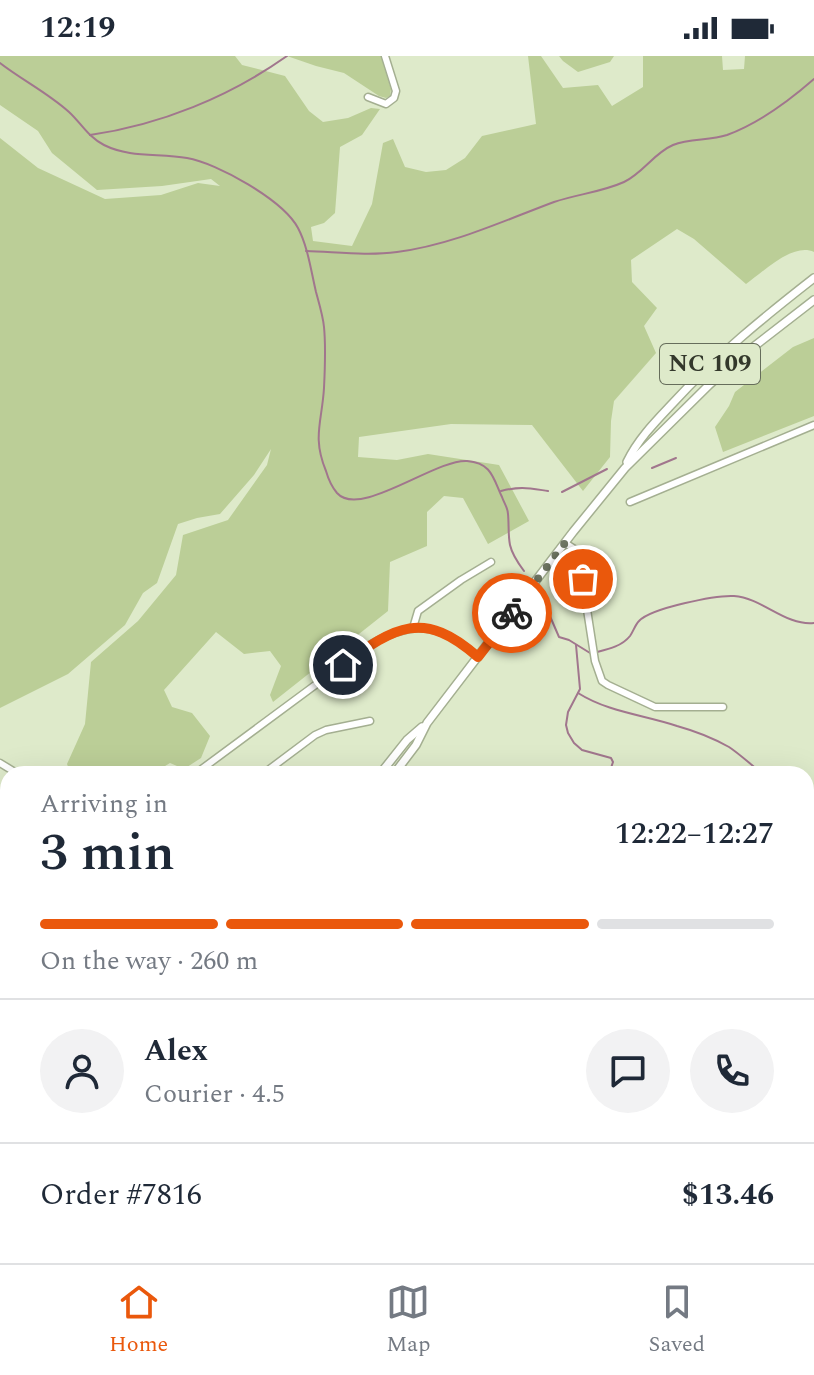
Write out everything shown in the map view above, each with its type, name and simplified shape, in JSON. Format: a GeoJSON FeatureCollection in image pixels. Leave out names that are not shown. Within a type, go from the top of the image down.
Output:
{"type":"FeatureCollection","features":[{"type":"Feature","properties":{"kind":"main road","name":"NC 109"},"geometry":{"type":"LineString","coordinates":[[625,468],[648,430],[702,371],[814,278]]}},
{"type":"Feature","properties":{"kind":"main road","name":"NC 109"},"geometry":{"type":"LineString","coordinates":[[400,766],[427,723],[625,468],[709,385],[814,300]]}},
{"type":"Feature","properties":{"kind":"main road","name":"NC 109"},"geometry":{"type":"LineString","coordinates":[[386,766],[407,740],[427,723]]}},
{"type":"Feature","properties":{"kind":"street"},"geometry":{"type":"LineString","coordinates":[[368,97],[386,104],[394,98],[396,91],[385,56]]}},
{"type":"Feature","properties":{"kind":"street"},"geometry":{"type":"LineString","coordinates":[[630,502],[814,425]]}},
{"type":"Feature","properties":{"kind":"street"},"geometry":{"type":"LineString","coordinates":[[565,543],[576,550],[579,558],[595,661],[602,681],[655,707],[723,707]]}},
{"type":"Feature","properties":{"kind":"street"},"geometry":{"type":"LineString","coordinates":[[413,628],[418,611],[491,562]]}},
{"type":"Feature","properties":{"kind":"street"},"geometry":{"type":"LineString","coordinates":[[206,766],[368,646],[391,633],[413,628],[433,629],[461,642],[478,657]]}},
{"type":"Feature","properties":{"kind":"street"},"geometry":{"type":"LineString","coordinates":[[274,766],[315,735],[370,721]]}},
{"type":"Feature","properties":{"kind":"green space"},"geometry":{"type":"Polygon","coordinates":[[[0,56],[235,56],[242,65],[285,76],[309,111],[323,122],[348,118],[371,108],[380,109],[362,135],[340,147],[335,213],[324,223],[311,227],[313,241],[352,246],[372,204],[383,143],[393,139],[405,167],[426,172],[446,170],[465,158],[482,136],[536,124],[528,56],[541,56],[563,88],[598,85],[612,106],[643,87],[643,56],[722,56],[723,70],[744,69],[745,56],[814,56],[814,252],[797,251],[788,255],[746,284],[694,239],[677,229],[631,260],[632,282],[657,308],[644,326],[656,353],[614,401],[610,457],[583,491],[532,425],[451,424],[359,437],[358,457],[397,460],[428,454],[499,465],[529,521],[488,544],[463,498],[444,496],[427,512],[427,546],[390,562],[388,611],[273,702],[270,695],[281,666],[270,651],[244,654],[216,632],[164,690],[172,707],[192,713],[210,736],[201,758],[189,766],[170,763],[165,766],[68,766],[85,724],[91,662],[138,621],[176,575],[183,535],[228,520],[267,465],[271,449],[254,475],[220,514],[178,524],[157,583],[143,593],[125,625],[68,674],[0,708],[0,138],[38,168],[105,199],[161,195],[198,183],[220,186],[211,179],[97,190],[52,153],[38,131],[0,105],[0,56]]]}},
{"type":"Feature","properties":{"kind":"green space"},"geometry":{"type":"Polygon","coordinates":[[[287,56],[381,56],[391,89],[390,96],[379,96],[344,73],[287,56]]]}},
{"type":"Feature","properties":{"kind":"green space"},"geometry":{"type":"Polygon","coordinates":[[[559,56],[614,56],[610,62],[578,72],[559,56]]]}},
{"type":"Feature","properties":{"kind":"green space"},"geometry":{"type":"Polygon","coordinates":[[[814,338],[814,416],[723,452],[715,427],[735,392],[793,347],[814,338]]]}},
{"type":"Feature","properties":{"kind":"waterway"},"geometry":{"type":"LineString","coordinates":[[90,135],[142,124],[193,107],[242,84],[287,56]]}},
{"type":"Feature","properties":{"kind":"waterway"},"geometry":{"type":"LineString","coordinates":[[0,63],[61,105],[98,142],[134,154],[200,161],[248,184],[279,206],[298,228],[304,243],[323,323],[325,373],[319,439],[322,459],[333,488],[348,499],[363,499],[453,463],[467,461],[482,465],[494,478],[507,508],[510,545],[524,571]]}},
{"type":"Feature","properties":{"kind":"waterway"},"geometry":{"type":"LineString","coordinates":[[306,251],[374,254],[417,249],[477,232],[554,202],[616,185],[631,178],[673,145],[720,137],[750,125],[814,79]]}},
{"type":"Feature","properties":{"kind":"waterway"},"geometry":{"type":"LineString","coordinates":[[652,468],[676,458]]}},
{"type":"Feature","properties":{"kind":"waterway"},"geometry":{"type":"LineString","coordinates":[[562,492],[607,469]]}},
{"type":"Feature","properties":{"kind":"waterway"},"geometry":{"type":"LineString","coordinates":[[501,491],[514,488],[548,491]]}},
{"type":"Feature","properties":{"kind":"waterway"},"geometry":{"type":"LineString","coordinates":[[597,652],[623,642],[638,623],[656,611],[713,598],[745,598],[793,620],[814,623]]}},
{"type":"Feature","properties":{"kind":"waterway"},"geometry":{"type":"LineString","coordinates":[[543,600],[559,637],[590,653]]}},
{"type":"Feature","properties":{"kind":"waterway"},"geometry":{"type":"LineString","coordinates":[[576,645],[580,689],[568,712],[568,733],[582,750],[611,758],[612,766]]}},
{"type":"Feature","properties":{"kind":"waterway"},"geometry":{"type":"LineString","coordinates":[[578,693],[614,709],[710,738],[729,747],[753,766]]}},
{"type":"Feature","properties":{"kind":"way so far"},"geometry":{"type":"LineString","coordinates":[[512,613],[565,543],[576,550],[583,579]]}},
{"type":"Feature","properties":{"kind":"route"},"geometry":{"type":"LineString","coordinates":[[343,665],[391,633],[413,628],[433,629],[447,634],[478,657],[512,613]]}}]}
